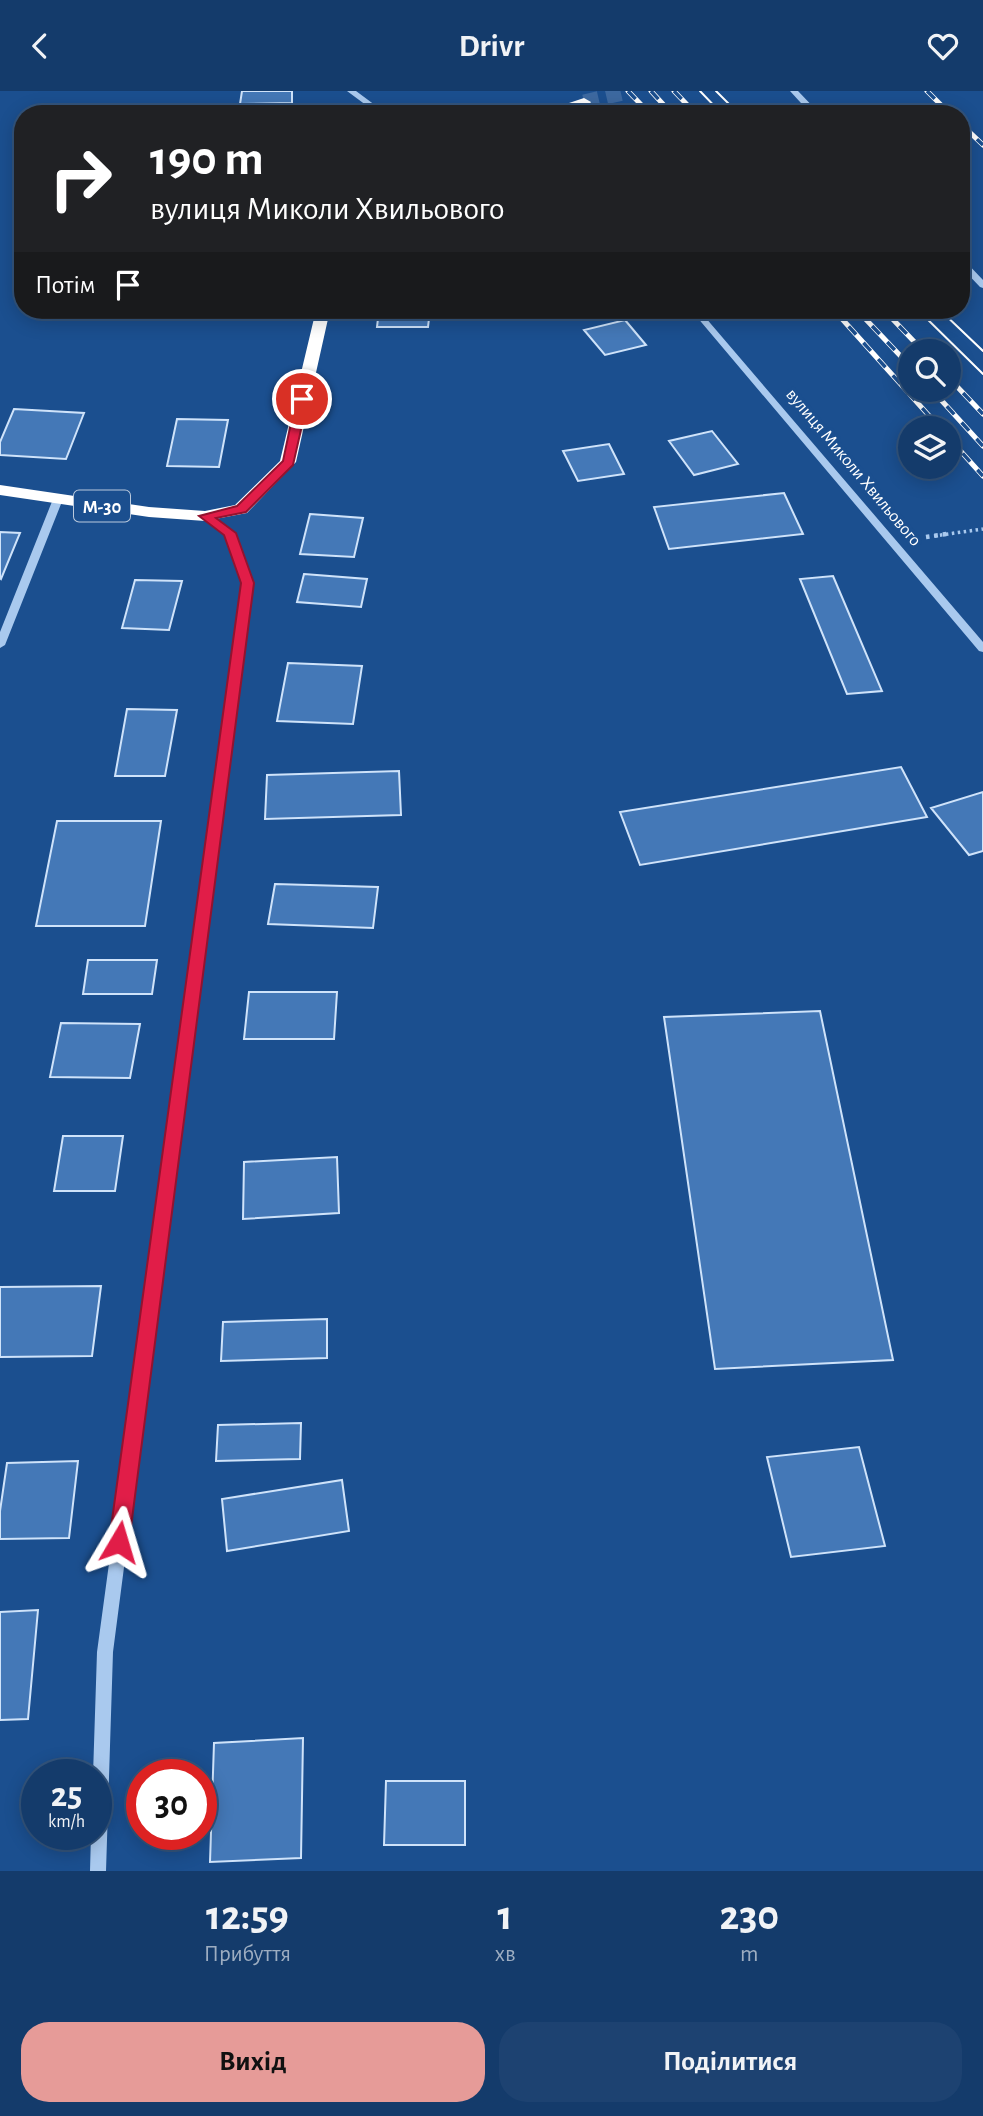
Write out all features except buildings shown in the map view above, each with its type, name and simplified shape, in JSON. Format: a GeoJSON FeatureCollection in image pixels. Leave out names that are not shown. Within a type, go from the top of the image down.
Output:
{"type":"FeatureCollection","features":[{"type":"Feature","properties":{"kind":"highway"},"geometry":{"type":"LineString","coordinates":[[574,105],[584,102]]}},
{"type":"Feature","properties":{"kind":"highway","name":"М-30"},"geometry":{"type":"LineString","coordinates":[[0,490],[149,512],[205,516],[241,509],[289,462],[321,319]]}},
{"type":"Feature","properties":{"kind":"street"},"geometry":{"type":"LineString","coordinates":[[351,91],[370,105]]}},
{"type":"Feature","properties":{"kind":"street"},"geometry":{"type":"LineString","coordinates":[[794,91],[807,105]]}},
{"type":"Feature","properties":{"kind":"street"},"geometry":{"type":"LineString","coordinates":[[970,271],[983,285]]}},
{"type":"Feature","properties":{"kind":"street","name":"вулиця Миколи Хвильового"},"geometry":{"type":"LineString","coordinates":[[703,319],[983,649]]}},
{"type":"Feature","properties":{"kind":"street"},"geometry":{"type":"LineString","coordinates":[[0,645],[58,499]]}},
{"type":"Feature","properties":{"kind":"street"},"geometry":{"type":"LineString","coordinates":[[98,1871],[105,1652],[247,583],[230,533],[205,516]]}},
{"type":"Feature","properties":{"kind":"path"},"geometry":{"type":"LineString","coordinates":[[925,537],[983,530]]}},
{"type":"Feature","properties":{"kind":"tunnel"},"geometry":{"type":"LineString","coordinates":[[584,102],[631,91]]}},
{"type":"Feature","properties":{"kind":"tram line"},"geometry":{"type":"LineString","coordinates":[[700,91],[713,105]]}},
{"type":"Feature","properties":{"kind":"tram line"},"geometry":{"type":"LineString","coordinates":[[716,91],[730,105]]}},
{"type":"Feature","properties":{"kind":"tram line"},"geometry":{"type":"LineString","coordinates":[[927,319],[983,374]]}},
{"type":"Feature","properties":{"kind":"tram line"},"geometry":{"type":"LineString","coordinates":[[949,319],[983,351]]}},
{"type":"Feature","properties":{"kind":"railway"},"geometry":{"type":"LineString","coordinates":[[628,91],[641,105]]}},
{"type":"Feature","properties":{"kind":"railway"},"geometry":{"type":"LineString","coordinates":[[651,91],[664,105]]}},
{"type":"Feature","properties":{"kind":"railway"},"geometry":{"type":"LineString","coordinates":[[674,91],[687,105]]}},
{"type":"Feature","properties":{"kind":"railway"},"geometry":{"type":"LineString","coordinates":[[927,91],[941,105]]}},
{"type":"Feature","properties":{"kind":"railway"},"geometry":{"type":"LineString","coordinates":[[970,133],[983,145]]}},
{"type":"Feature","properties":{"kind":"railway"},"geometry":{"type":"LineString","coordinates":[[842,319],[929,416]]}},
{"type":"Feature","properties":{"kind":"railway"},"geometry":{"type":"LineString","coordinates":[[866,319],[898,353]]}},
{"type":"Feature","properties":{"kind":"railway"},"geometry":{"type":"LineString","coordinates":[[893,319],[912,339]]}},
{"type":"Feature","properties":{"kind":"railway"},"geometry":{"type":"LineString","coordinates":[[961,391],[983,414]]}},
{"type":"Feature","properties":{"kind":"railway"},"geometry":{"type":"LineString","coordinates":[[943,402],[983,446]]}},
{"type":"Feature","properties":{"kind":"railway"},"geometry":{"type":"LineString","coordinates":[[961,451],[983,476]]}},
{"type":"Feature","properties":{"kind":"route"},"geometry":{"type":"LineString","coordinates":[[119,1542],[247,583],[230,533],[205,516],[241,509],[289,462],[302,399]]}}]}
